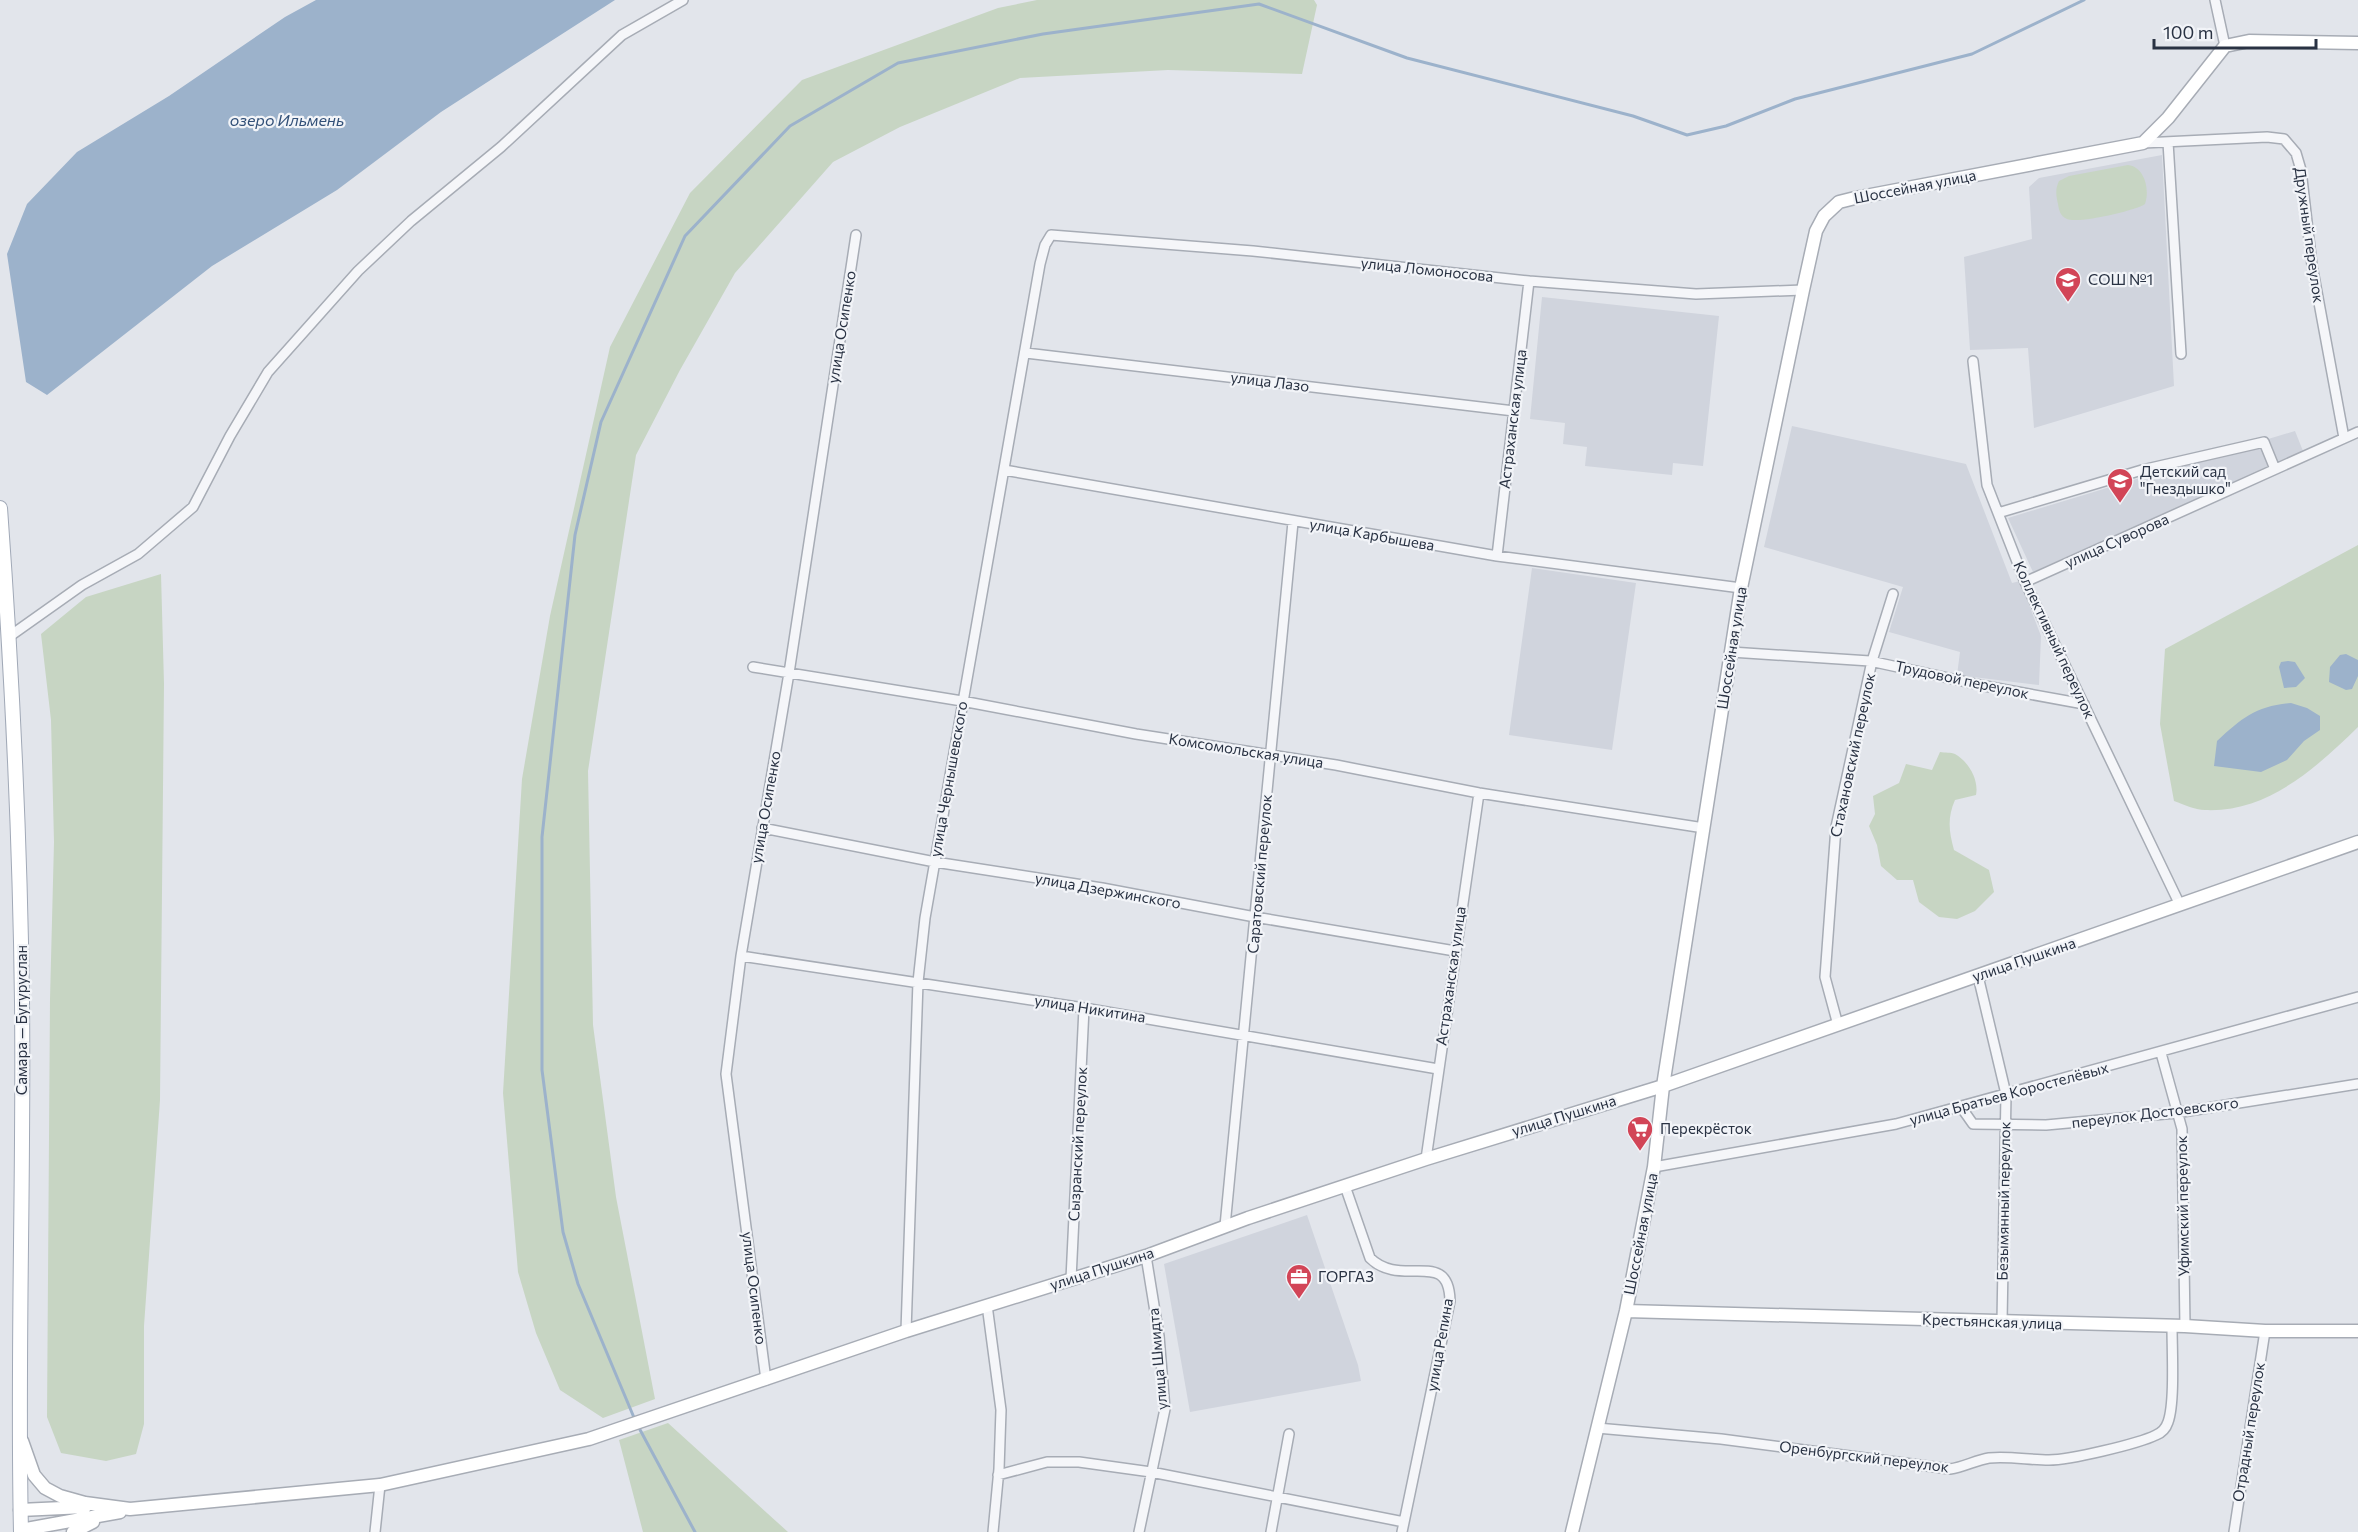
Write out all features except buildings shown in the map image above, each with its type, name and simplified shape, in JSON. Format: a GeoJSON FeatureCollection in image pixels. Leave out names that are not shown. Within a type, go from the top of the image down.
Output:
{"type":"FeatureCollection","features":[{"type":"Feature","properties":{"kind":"main road"},"geometry":{"type":"LineString","coordinates":[[2143,143],[2168,117],[2225,46],[2249,40],[2358,43]]}},
{"type":"Feature","properties":{"kind":"main road","name":"Шоссейная улица"},"geometry":{"type":"LineString","coordinates":[[1572,1532],[1626,1311],[1654,1167],[1663,1086],[1742,588],[1816,231],[1824,216],[1839,202],[2143,143]]}},
{"type":"Feature","properties":{"kind":"main road","name":"Самара — Бугуруслан"},"geometry":{"type":"LineString","coordinates":[[0,508],[10,636],[20,842],[21,1531]]}},
{"type":"Feature","properties":{"kind":"main road","name":"улица Пушкина"},"geometry":{"type":"LineString","coordinates":[[104,1511],[380,1485],[589,1439],[987,1305],[1146,1256],[1225,1226],[1426,1159],[1663,1086],[2358,842]]}},
{"type":"Feature","properties":{"kind":"main road","name":"Крестьянская улица"},"geometry":{"type":"LineString","coordinates":[[1626,1311],[2178,1326],[2265,1331],[2358,1331]]}},
{"type":"Feature","properties":{"kind":"main road"},"geometry":{"type":"LineString","coordinates":[[20,1436],[34,1475],[45,1488],[60,1496],[104,1511]]}},
{"type":"Feature","properties":{"kind":"main road"},"geometry":{"type":"LineString","coordinates":[[20,1510],[104,1511]]}},
{"type":"Feature","properties":{"kind":"main road"},"geometry":{"type":"LineString","coordinates":[[21,1531],[104,1511]]}},
{"type":"Feature","properties":{"kind":"main road"},"geometry":{"type":"LineString","coordinates":[[73,1532],[104,1511]]}},
{"type":"Feature","properties":{"kind":"street"},"geometry":{"type":"LineString","coordinates":[[10,636],[82,585],[138,554],[193,507],[230,436],[268,372],[358,271],[411,220],[501,147],[622,35],[683,0]]}},
{"type":"Feature","properties":{"kind":"street"},"geometry":{"type":"LineString","coordinates":[[2215,0],[2225,46]]}},
{"type":"Feature","properties":{"kind":"street","name":"Дружный переулок"},"geometry":{"type":"LineString","coordinates":[[2143,143],[2267,137],[2284,139],[2296,153],[2301,170],[2312,265],[2344,438]]}},
{"type":"Feature","properties":{"kind":"street"},"geometry":{"type":"LineString","coordinates":[[2168,142],[2181,354]]}},
{"type":"Feature","properties":{"kind":"street","name":"улица Осипенко"},"geometry":{"type":"LineString","coordinates":[[766,1380],[726,1074],[741,956],[789,673],[856,235]]}},
{"type":"Feature","properties":{"kind":"street","name":"улица Ломоносова"},"geometry":{"type":"LineString","coordinates":[[1051,235],[1253,251],[1529,281],[1696,294],[1803,290]]}},
{"type":"Feature","properties":{"kind":"street","name":"улица Чернышевского"},"geometry":{"type":"LineString","coordinates":[[906,1332],[918,982],[924,918],[1040,264],[1045,245],[1051,235]]}},
{"type":"Feature","properties":{"kind":"street","name":"Астраханская улица"},"geometry":{"type":"LineString","coordinates":[[1497,556],[1529,281]]}},
{"type":"Feature","properties":{"kind":"street","name":"улица Лазо"},"geometry":{"type":"LineString","coordinates":[[1026,353],[1514,411]]}},
{"type":"Feature","properties":{"kind":"street","name":"Коллективный переулок"},"geometry":{"type":"LineString","coordinates":[[1973,361],[1987,485],[2025,582],[2180,905]]}},
{"type":"Feature","properties":{"kind":"street","name":"улица Суворова"},"geometry":{"type":"LineString","coordinates":[[2025,582],[2358,432]]}},
{"type":"Feature","properties":{"kind":"street"},"geometry":{"type":"LineString","coordinates":[[1998,513],[2142,470],[2264,442],[2275,469]]}},
{"type":"Feature","properties":{"kind":"street","name":"улица Карбышева"},"geometry":{"type":"LineString","coordinates":[[1004,470],[1497,556],[1742,588]]}},
{"type":"Feature","properties":{"kind":"street","name":"Саратовский переулок"},"geometry":{"type":"LineString","coordinates":[[1225,1226],[1293,522]]}},
{"type":"Feature","properties":{"kind":"street","name":"Стахановский переулок"},"geometry":{"type":"LineString","coordinates":[[1838,1025],[1825,977],[1836,827],[1872,661],[1893,594]]}},
{"type":"Feature","properties":{"kind":"street","name":"Трудовой переулок"},"geometry":{"type":"LineString","coordinates":[[1731,652],[1872,661],[1975,684],[2084,704]]}},
{"type":"Feature","properties":{"kind":"street","name":"Комсомольская улица"},"geometry":{"type":"LineString","coordinates":[[753,667],[963,701],[1136,734],[1336,765],[1479,793],[1704,828]]}},
{"type":"Feature","properties":{"kind":"street","name":"Астраханская улица"},"geometry":{"type":"LineString","coordinates":[[1426,1159],[1479,793]]}},
{"type":"Feature","properties":{"kind":"street","name":"улица Дзержинского"},"geometry":{"type":"LineString","coordinates":[[762,828],[935,862],[1102,888],[1455,951]]}},
{"type":"Feature","properties":{"kind":"street","name":"улица Никитина"},"geometry":{"type":"LineString","coordinates":[[741,956],[1084,1008],[1438,1070]]}},
{"type":"Feature","properties":{"kind":"street","name":"Безымянный переулок"},"geometry":{"type":"LineString","coordinates":[[1978,976],[2006,1094],[2002,1322]]}},
{"type":"Feature","properties":{"kind":"street","name":"улица Братьев Коростелёвых"},"geometry":{"type":"LineString","coordinates":[[1654,1167],[1896,1124],[2358,997]]}},
{"type":"Feature","properties":{"kind":"street","name":"Сызранский переулок"},"geometry":{"type":"LineString","coordinates":[[1071,1279],[1084,1008]]}},
{"type":"Feature","properties":{"kind":"street","name":"Уфимский переулок"},"geometry":{"type":"LineString","coordinates":[[2161,1053],[2182,1129],[2178,1326]]}},
{"type":"Feature","properties":{"kind":"street","name":"переулок Достоевского"},"geometry":{"type":"LineString","coordinates":[[1961,1107],[1973,1124],[2046,1125],[2176,1113],[2358,1084]]}},
{"type":"Feature","properties":{"kind":"street","name":"улица Репина"},"geometry":{"type":"LineString","coordinates":[[1345,1186],[1370,1258],[1378,1267],[1405,1272],[1433,1271],[1444,1275],[1450,1286],[1450,1301],[1402,1532]]}},
{"type":"Feature","properties":{"kind":"street","name":"улица Шмидта"},"geometry":{"type":"LineString","coordinates":[[1139,1532],[1165,1408],[1160,1336],[1146,1256]]}},
{"type":"Feature","properties":{"kind":"street"},"geometry":{"type":"LineString","coordinates":[[987,1305],[1001,1410],[993,1532]]}},
{"type":"Feature","properties":{"kind":"street","name":"Оренбургский переулок"},"geometry":{"type":"LineString","coordinates":[[1597,1428],[1721,1439],[1950,1469],[1996,1458],[2051,1460],[2129,1443],[2155,1436],[2162,1431],[2168,1423],[2171,1407],[2178,1326]]}},
{"type":"Feature","properties":{"kind":"street","name":"Отрадный переулок"},"geometry":{"type":"LineString","coordinates":[[2234,1532],[2265,1331]]}},
{"type":"Feature","properties":{"kind":"street"},"geometry":{"type":"LineString","coordinates":[[1271,1532],[1289,1434]]}},
{"type":"Feature","properties":{"kind":"street"},"geometry":{"type":"LineString","coordinates":[[998,1475],[1047,1462],[1078,1462],[1151,1472],[1404,1522]]}},
{"type":"Feature","properties":{"kind":"street"},"geometry":{"type":"LineString","coordinates":[[375,1532],[380,1485]]}},
{"type":"Feature","properties":{"kind":"shaded area","name":"СОШ №1"},"geometry":{"type":"Polygon","coordinates":[[[2162,155],[2174,386],[2034,428],[2028,348],[1970,350],[1964,257],[2032,239],[2029,187],[2039,178],[2162,155]]]}},
{"type":"Feature","properties":{"kind":"shaded area"},"geometry":{"type":"Polygon","coordinates":[[[1542,297],[1719,316],[1703,466],[1673,463],[1672,475],[1585,466],[1587,447],[1563,444],[1565,423],[1530,419],[1542,297]]]}},
{"type":"Feature","properties":{"kind":"shaded area"},"geometry":{"type":"Polygon","coordinates":[[[1792,426],[1966,464],[2012,583],[2020,581],[2041,636],[2039,685],[1957,675],[1960,652],[1889,632],[1903,587],[1764,547],[1792,426]]]}},
{"type":"Feature","properties":{"kind":"shaded area","name":"Детский сад \"Гнездышко\""},"geometry":{"type":"Polygon","coordinates":[[[2295,431],[2303,451],[2033,572],[2008,518],[2295,431]]]}},
{"type":"Feature","properties":{"kind":"shaded area"},"geometry":{"type":"Polygon","coordinates":[[[1532,568],[1636,583],[1612,750],[1509,735],[1532,568]]]}},
{"type":"Feature","properties":{"kind":"shaded area","name":"ГОРГАЗ"},"geometry":{"type":"Polygon","coordinates":[[[1307,1215],[1358,1365],[1361,1381],[1190,1412],[1164,1264],[1307,1215]]]}},
{"type":"Feature","properties":{"kind":"green space"},"geometry":{"type":"Polygon","coordinates":[[[1037,0],[1314,0],[1317,5],[1302,74],[1168,70],[1020,78],[900,127],[833,162],[735,273],[680,370],[636,455],[588,771],[593,1025],[616,1197],[655,1399],[603,1418],[560,1390],[536,1333],[518,1272],[503,1093],[522,779],[550,616],[610,347],[690,193],[802,80],[998,8],[1037,0]]]}},
{"type":"Feature","properties":{"kind":"green space"},"geometry":{"type":"Polygon","coordinates":[[[2128,165],[2139,170],[2145,180],[2147,192],[2145,204],[2119,213],[2082,220],[2067,219],[2061,215],[2056,195],[2059,181],[2069,176],[2128,165]]]}},
{"type":"Feature","properties":{"kind":"green space"},"geometry":{"type":"Polygon","coordinates":[[[2358,545],[2358,727],[2325,758],[2270,796],[2228,809],[2201,810],[2174,801],[2160,724],[2165,649],[2358,545]]]}},
{"type":"Feature","properties":{"kind":"green space"},"geometry":{"type":"Polygon","coordinates":[[[161,574],[164,684],[160,1100],[144,1326],[144,1424],[136,1454],[106,1461],[61,1453],[47,1417],[50,999],[54,842],[51,720],[41,634],[86,597],[161,574]]]}},
{"type":"Feature","properties":{"kind":"green space"},"geometry":{"type":"Polygon","coordinates":[[[1940,752],[1953,753],[1960,757],[1969,767],[1976,783],[1976,795],[1955,800],[1950,819],[1951,837],[1954,850],[1989,870],[1994,892],[1975,911],[1957,919],[1939,917],[1919,902],[1913,880],[1897,880],[1881,866],[1877,845],[1869,826],[1875,814],[1873,796],[1899,783],[1906,764],[1932,770],[1940,752]]]}},
{"type":"Feature","properties":{"kind":"green space"},"geometry":{"type":"Polygon","coordinates":[[[668,1423],[788,1532],[643,1532],[619,1440],[668,1423]]]}},
{"type":"Feature","properties":{"kind":"water","name":"озеро Ильмень"},"geometry":{"type":"Polygon","coordinates":[[[316,0],[615,0],[441,112],[337,190],[212,266],[47,395],[26,382],[7,254],[27,204],[77,152],[169,96],[285,17],[316,0]]]}},
{"type":"Feature","properties":{"kind":"water"},"geometry":{"type":"Polygon","coordinates":[[[2346,654],[2358,660],[2358,676],[2352,689],[2346,690],[2329,682],[2330,667],[2340,655],[2346,654]]]}},
{"type":"Feature","properties":{"kind":"water"},"geometry":{"type":"Polygon","coordinates":[[[2281,662],[2295,662],[2305,678],[2296,687],[2284,688],[2279,667],[2281,662]]]}},
{"type":"Feature","properties":{"kind":"water"},"geometry":{"type":"Polygon","coordinates":[[[2291,703],[2307,708],[2320,716],[2320,730],[2304,741],[2287,760],[2261,772],[2214,766],[2217,741],[2234,726],[2259,710],[2291,703]]]}},
{"type":"Feature","properties":{"kind":"waterway"},"geometry":{"type":"LineString","coordinates":[[635,1420],[578,1284],[563,1232],[542,1070],[542,837],[575,535],[601,422],[685,236],[790,126],[898,63],[1043,34],[1259,4],[1407,58],[1633,116],[1687,135],[1726,126],[1795,99],[1972,54],[2084,0]]}},
{"type":"Feature","properties":{"kind":"waterway"},"geometry":{"type":"LineString","coordinates":[[638,1426],[695,1532]]}},
{"type":"Feature","properties":{"kind":"place","name":"СОШ №1"},"geometry":{"type":"Point","coordinates":[2068,303]}},
{"type":"Feature","properties":{"kind":"place","name":"Детский сад \"Гнездышко\""},"geometry":{"type":"Point","coordinates":[2120,504]}},
{"type":"Feature","properties":{"kind":"place","name":"Перекрёсток"},"geometry":{"type":"Point","coordinates":[1640,1152]}},
{"type":"Feature","properties":{"kind":"place","name":"ГОРГАЗ"},"geometry":{"type":"Point","coordinates":[1299,1300]}}]}
